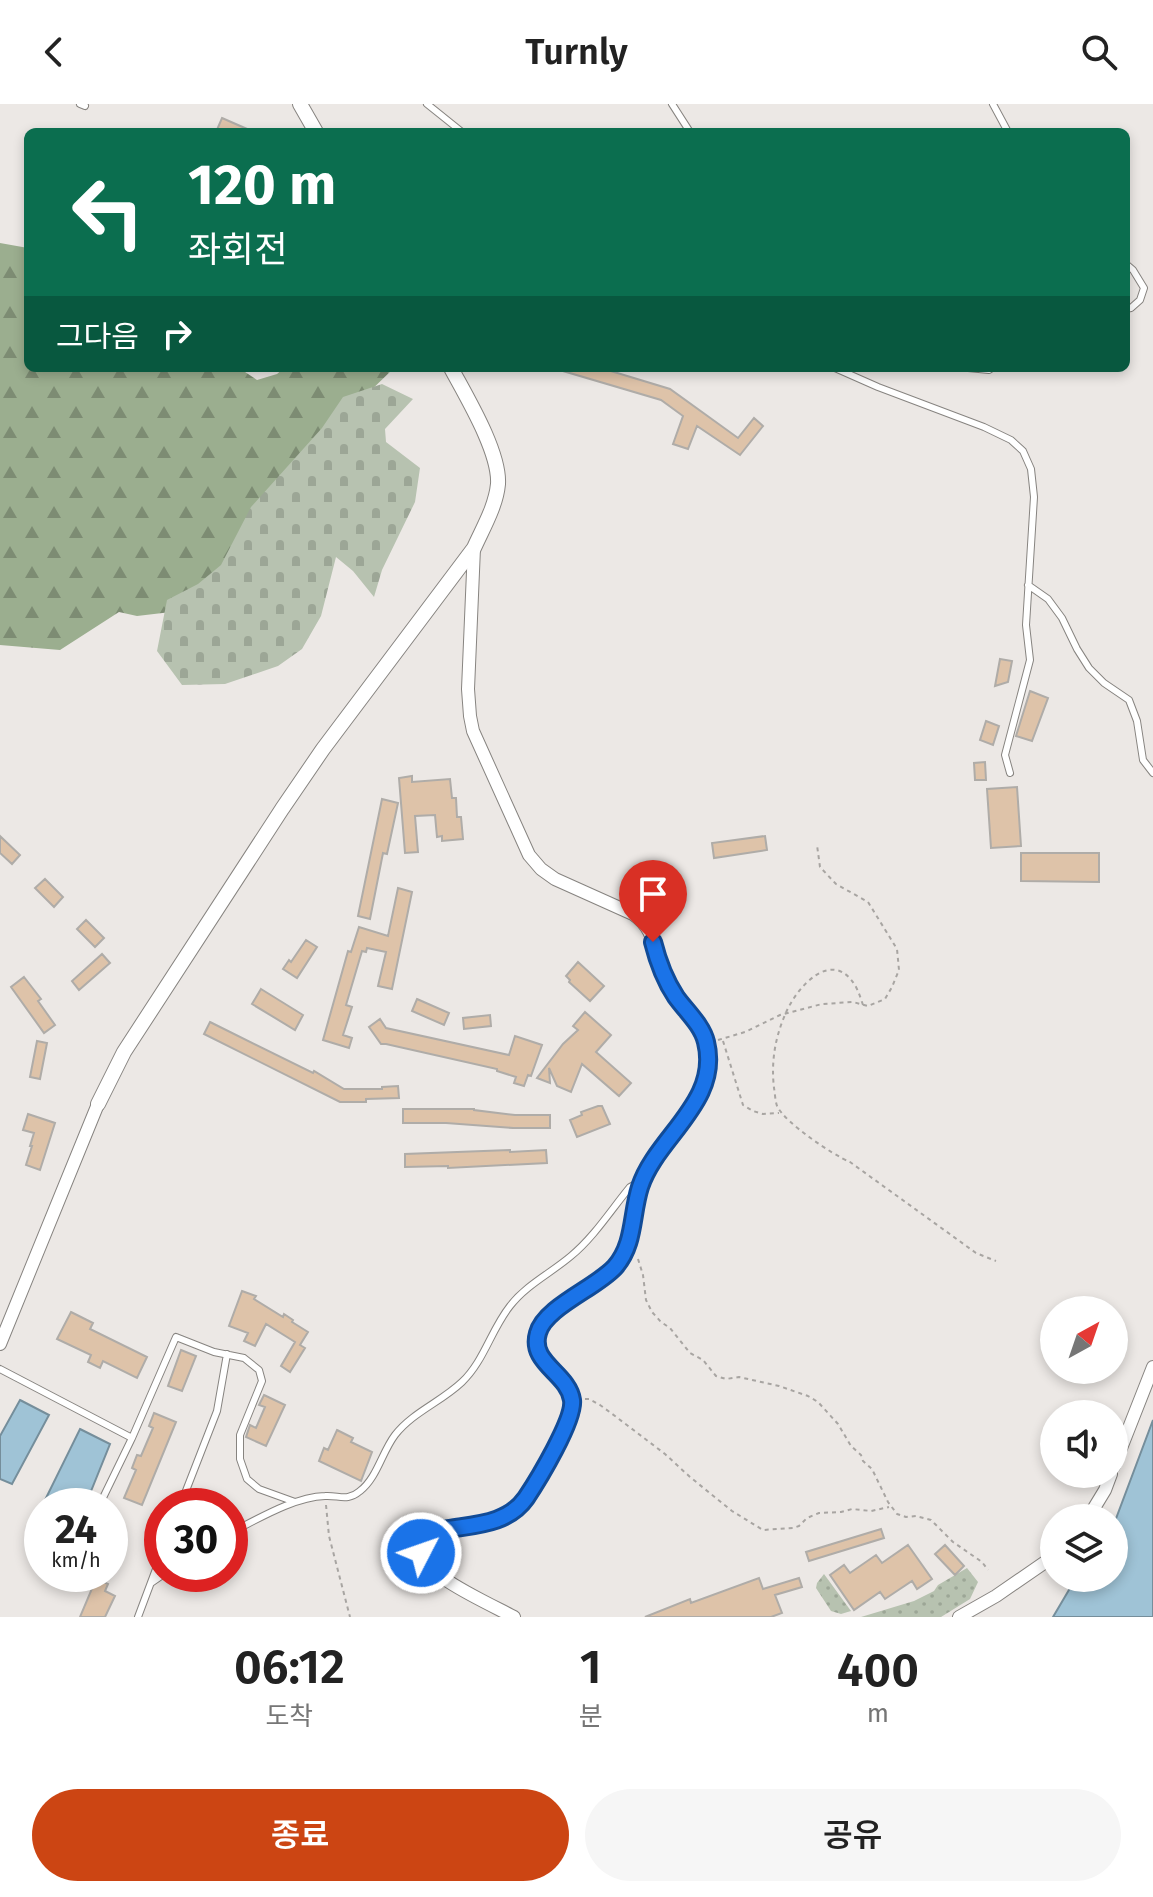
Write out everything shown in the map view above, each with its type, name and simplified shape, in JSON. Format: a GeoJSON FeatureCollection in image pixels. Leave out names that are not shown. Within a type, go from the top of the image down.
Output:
{"type":"FeatureCollection","features":[{"type":"Feature","properties":{"kind":"street"},"geometry":{"type":"LineString","coordinates":[[300,104],[314,128]]}},
{"type":"Feature","properties":{"kind":"street"},"geometry":{"type":"LineString","coordinates":[[0,1344],[98,1104],[124,1052],[323,749],[474,548],[490,513],[498,484],[495,463],[477,416],[453,372]]}},
{"type":"Feature","properties":{"kind":"street"},"geometry":{"type":"LineString","coordinates":[[474,548],[468,689],[470,716],[473,731],[529,855],[555,879],[643,921],[650,931],[663,975],[701,1030],[707,1061],[698,1097],[658,1153],[643,1181],[624,1257],[609,1273],[564,1304],[540,1326],[537,1346],[541,1357],[562,1380],[572,1399],[572,1414],[544,1469],[517,1509],[500,1519],[432,1533],[422,1544],[424,1562],[439,1576],[514,1617]]}},
{"type":"Feature","properties":{"kind":"street"},"geometry":{"type":"LineString","coordinates":[[1128,1430],[1153,1367]]}},
{"type":"Feature","properties":{"kind":"street"},"geometry":{"type":"LineString","coordinates":[[959,1617],[1040,1566]]}},
{"type":"Feature","properties":{"kind":"lane"},"geometry":{"type":"LineString","coordinates":[[427,104],[457,128]]}},
{"type":"Feature","properties":{"kind":"lane"},"geometry":{"type":"LineString","coordinates":[[672,104],[687,128]]}},
{"type":"Feature","properties":{"kind":"lane"},"geometry":{"type":"LineString","coordinates":[[993,104],[1006,128]]}},
{"type":"Feature","properties":{"kind":"lane"},"geometry":{"type":"LineString","coordinates":[[1130,267],[1144,288],[1140,300],[1130,308]]}},
{"type":"Feature","properties":{"kind":"lane"},"geometry":{"type":"LineString","coordinates":[[844,372],[1011,440],[1023,451],[1031,469],[1034,497],[1026,625],[1030,660],[1007,742],[1005,755],[1010,773]]}},
{"type":"Feature","properties":{"kind":"lane"},"geometry":{"type":"LineString","coordinates":[[1028,585],[1048,599],[1062,618],[1089,668],[1129,700],[1137,721],[1143,760],[1153,773]]}},
{"type":"Feature","properties":{"kind":"lane"},"geometry":{"type":"LineString","coordinates":[[248,1524],[296,1502],[326,1496],[343,1499],[359,1492],[376,1470],[395,1435],[464,1381],[511,1305],[571,1257],[630,1187],[643,1181]]}},
{"type":"Feature","properties":{"kind":"lane"},"geometry":{"type":"LineString","coordinates":[[108,1488],[176,1337],[214,1352],[244,1358],[259,1370],[262,1381],[240,1435],[240,1459],[247,1479],[259,1489],[296,1502]]}},
{"type":"Feature","properties":{"kind":"lane"},"geometry":{"type":"LineString","coordinates":[[187,1488],[217,1411],[227,1354]]}},
{"type":"Feature","properties":{"kind":"lane"},"geometry":{"type":"LineString","coordinates":[[0,1369],[132,1438]]}},
{"type":"Feature","properties":{"kind":"lane"},"geometry":{"type":"LineString","coordinates":[[138,1617],[147,1592]]}},
{"type":"Feature","properties":{"kind":"path"},"geometry":{"type":"LineString","coordinates":[[705,1040],[723,1040],[785,1014],[822,1004],[853,1002],[868,1006],[885,999],[899,970],[897,949],[868,902],[836,884],[820,867],[817,845]]}},
{"type":"Feature","properties":{"kind":"path"},"geometry":{"type":"LineString","coordinates":[[863,1005],[857,988],[847,975],[834,970],[820,972],[806,981],[785,1014],[773,1053],[776,1104],[797,1128],[850,1162],[976,1253],[996,1261]]}},
{"type":"Feature","properties":{"kind":"path"},"geometry":{"type":"LineString","coordinates":[[723,1040],[743,1105],[763,1114],[782,1113]]}},
{"type":"Feature","properties":{"kind":"path"},"geometry":{"type":"LineString","coordinates":[[628,1246],[640,1262],[646,1300],[652,1312],[690,1353],[703,1360],[716,1376],[726,1379],[739,1377],[779,1386],[818,1402],[872,1469],[897,1514],[931,1520],[988,1570]]}},
{"type":"Feature","properties":{"kind":"path"},"geometry":{"type":"LineString","coordinates":[[572,1399],[589,1399],[600,1405],[665,1454],[732,1511],[763,1530],[799,1526],[819,1513],[852,1509],[871,1511],[891,1506]]}},
{"type":"Feature","properties":{"kind":"path"},"geometry":{"type":"LineString","coordinates":[[326,1496],[329,1536],[350,1617]]}},
{"type":"Feature","properties":{"kind":"green space"},"geometry":{"type":"Polygon","coordinates":[[[0,243],[24,247],[24,372],[245,372],[257,380],[279,372],[390,372],[362,399],[263,541],[188,610],[137,616],[119,612],[60,650],[0,645],[0,243]]]}},
{"type":"Feature","properties":{"kind":"green space"},"geometry":{"type":"Polygon","coordinates":[[[382,384],[413,399],[385,429],[386,442],[420,468],[415,502],[382,570],[374,597],[353,571],[336,557],[321,616],[302,649],[278,666],[225,684],[182,685],[157,651],[167,600],[198,584],[221,565],[251,507],[322,428],[343,397],[382,384]]]}},
{"type":"Feature","properties":{"kind":"green space"},"geometry":{"type":"Polygon","coordinates":[[[967,1568],[978,1582],[970,1599],[941,1617],[861,1617],[914,1601],[967,1568]]]}},
{"type":"Feature","properties":{"kind":"green space"},"geometry":{"type":"Polygon","coordinates":[[[824,1574],[851,1611],[841,1614],[831,1611],[816,1588],[824,1574]]]}},
{"type":"Feature","properties":{"kind":"water"},"geometry":{"type":"Polygon","coordinates":[[[20,1400],[49,1415],[12,1484],[0,1479],[0,1436],[20,1400]]]}},
{"type":"Feature","properties":{"kind":"water"},"geometry":{"type":"Polygon","coordinates":[[[1153,1420],[1153,1617],[1053,1617],[1068,1592],[1128,1592],[1128,1504],[1122,1504],[1153,1420]]]}},
{"type":"Feature","properties":{"kind":"water"},"geometry":{"type":"Polygon","coordinates":[[[80,1429],[110,1444],[92,1488],[51,1488],[80,1429]]]}},
{"type":"Feature","properties":{"kind":"building"},"geometry":{"type":"Polygon","coordinates":[[[222,118],[245,128],[218,128],[222,118]]]}},
{"type":"Feature","properties":{"kind":"building"},"geometry":{"type":"Polygon","coordinates":[[[566,372],[614,372],[670,389],[738,438],[754,418],[763,426],[740,455],[697,426],[688,449],[673,444],[683,416],[661,400],[566,372]]]}},
{"type":"Feature","properties":{"kind":"building"},"geometry":{"type":"Polygon","coordinates":[[[1000,659],[1012,661],[1008,682],[995,686],[1000,659]]]}},
{"type":"Feature","properties":{"kind":"building"},"geometry":{"type":"Polygon","coordinates":[[[1030,691],[1048,698],[1032,741],[1016,736],[1030,691]]]}},
{"type":"Feature","properties":{"kind":"building"},"geometry":{"type":"Polygon","coordinates":[[[986,721],[999,726],[993,745],[980,740],[986,721]]]}},
{"type":"Feature","properties":{"kind":"building"},"geometry":{"type":"Polygon","coordinates":[[[985,762],[986,780],[975,780],[974,763],[985,762]]]}},
{"type":"Feature","properties":{"kind":"building"},"geometry":{"type":"Polygon","coordinates":[[[412,776],[412,782],[450,779],[452,798],[456,798],[457,817],[461,817],[463,839],[442,841],[442,836],[437,837],[435,815],[415,816],[418,852],[405,853],[399,778],[412,776]]]}},
{"type":"Feature","properties":{"kind":"building"},"geometry":{"type":"Polygon","coordinates":[[[1017,787],[1021,846],[991,848],[987,789],[1017,787]]]}},
{"type":"Feature","properties":{"kind":"building"},"geometry":{"type":"Polygon","coordinates":[[[382,799],[398,803],[387,854],[383,853],[370,919],[358,916],[382,799]]]}},
{"type":"Feature","properties":{"kind":"building"},"geometry":{"type":"Polygon","coordinates":[[[0,836],[20,855],[12,864],[0,853],[0,836]]]}},
{"type":"Feature","properties":{"kind":"building"},"geometry":{"type":"Polygon","coordinates":[[[765,836],[767,850],[714,858],[712,843],[765,836]]]}},
{"type":"Feature","properties":{"kind":"building"},"geometry":{"type":"Polygon","coordinates":[[[1021,853],[1099,853],[1099,882],[1021,881],[1021,853]]]}},
{"type":"Feature","properties":{"kind":"building"},"geometry":{"type":"Polygon","coordinates":[[[45,879],[63,897],[54,907],[35,888],[45,879]]]}},
{"type":"Feature","properties":{"kind":"building"},"geometry":{"type":"Polygon","coordinates":[[[398,888],[412,892],[392,989],[378,986],[386,952],[367,948],[366,952],[362,951],[346,1005],[352,1007],[343,1035],[352,1038],[349,1048],[323,1040],[348,951],[351,952],[359,927],[388,936],[398,888]]]}},
{"type":"Feature","properties":{"kind":"building"},"geometry":{"type":"Polygon","coordinates":[[[86,920],[104,938],[95,947],[77,929],[86,920]]]}},
{"type":"Feature","properties":{"kind":"building"},"geometry":{"type":"Polygon","coordinates":[[[306,940],[317,947],[297,978],[283,969],[306,940]]]}},
{"type":"Feature","properties":{"kind":"building"},"geometry":{"type":"Polygon","coordinates":[[[102,954],[110,963],[79,990],[72,981],[102,954]]]}},
{"type":"Feature","properties":{"kind":"building"},"geometry":{"type":"Polygon","coordinates":[[[578,962],[604,986],[590,1001],[566,976],[578,962]]]}},
{"type":"Feature","properties":{"kind":"building"},"geometry":{"type":"Polygon","coordinates":[[[24,977],[55,1025],[44,1033],[11,987],[24,977]]]}},
{"type":"Feature","properties":{"kind":"building"},"geometry":{"type":"Polygon","coordinates":[[[261,989],[303,1015],[295,1030],[252,1004],[261,989]]]}},
{"type":"Feature","properties":{"kind":"building"},"geometry":{"type":"Polygon","coordinates":[[[417,999],[449,1013],[444,1025],[412,1011],[417,999]]]}},
{"type":"Feature","properties":{"kind":"building"},"geometry":{"type":"Polygon","coordinates":[[[585,1012],[611,1035],[596,1052],[631,1083],[619,1096],[582,1064],[571,1092],[557,1086],[549,1068],[550,1083],[537,1078],[578,1030],[573,1026],[585,1012]]]}},
{"type":"Feature","properties":{"kind":"building"},"geometry":{"type":"Polygon","coordinates":[[[490,1015],[491,1026],[464,1029],[463,1018],[490,1015]]]}},
{"type":"Feature","properties":{"kind":"building"},"geometry":{"type":"Polygon","coordinates":[[[380,1019],[386,1028],[509,1055],[515,1036],[542,1045],[524,1086],[514,1083],[516,1077],[497,1069],[381,1044],[369,1027],[380,1019]]]}},
{"type":"Feature","properties":{"kind":"building"},"geometry":{"type":"Polygon","coordinates":[[[210,1022],[314,1071],[344,1089],[398,1086],[399,1098],[340,1102],[204,1034],[210,1022]]]}},
{"type":"Feature","properties":{"kind":"building"},"geometry":{"type":"Polygon","coordinates":[[[37,1041],[47,1043],[40,1079],[30,1077],[37,1041]]]}},
{"type":"Feature","properties":{"kind":"building"},"geometry":{"type":"Polygon","coordinates":[[[602,1106],[610,1124],[577,1137],[570,1120],[602,1106]]]}},
{"type":"Feature","properties":{"kind":"building"},"geometry":{"type":"Polygon","coordinates":[[[403,1109],[474,1109],[515,1115],[550,1115],[550,1128],[403,1123],[403,1109]]]}},
{"type":"Feature","properties":{"kind":"building"},"geometry":{"type":"Polygon","coordinates":[[[28,1114],[55,1123],[40,1170],[26,1165],[34,1133],[23,1130],[28,1114]]]}},
{"type":"Feature","properties":{"kind":"building"},"geometry":{"type":"Polygon","coordinates":[[[546,1150],[547,1163],[405,1167],[405,1154],[546,1150]]]}},
{"type":"Feature","properties":{"kind":"building"},"geometry":{"type":"Polygon","coordinates":[[[242,1291],[256,1296],[254,1299],[283,1317],[284,1314],[308,1332],[300,1345],[305,1348],[290,1372],[281,1366],[295,1342],[266,1324],[255,1346],[244,1341],[248,1333],[229,1326],[242,1291]]]}},
{"type":"Feature","properties":{"kind":"building"},"geometry":{"type":"Polygon","coordinates":[[[71,1312],[93,1323],[90,1329],[147,1357],[137,1378],[103,1361],[100,1368],[88,1362],[91,1355],[57,1339],[71,1312]]]}},
{"type":"Feature","properties":{"kind":"building"},"geometry":{"type":"Polygon","coordinates":[[[181,1350],[196,1356],[182,1391],[168,1386],[181,1350]]]}},
{"type":"Feature","properties":{"kind":"building"},"geometry":{"type":"Polygon","coordinates":[[[264,1395],[285,1405],[266,1446],[246,1437],[250,1425],[256,1428],[265,1407],[259,1405],[264,1395]]]}},
{"type":"Feature","properties":{"kind":"building"},"geometry":{"type":"Polygon","coordinates":[[[154,1413],[176,1422],[149,1488],[144,1488],[142,1505],[128,1500],[128,1489],[136,1470],[132,1468],[137,1455],[141,1456],[153,1428],[149,1426],[154,1413]]]}},
{"type":"Feature","properties":{"kind":"building"},"geometry":{"type":"Polygon","coordinates":[[[337,1430],[353,1438],[351,1442],[372,1452],[361,1481],[319,1461],[337,1430]]]}},
{"type":"Feature","properties":{"kind":"building"},"geometry":{"type":"Polygon","coordinates":[[[881,1529],[884,1538],[809,1561],[806,1552],[881,1529]]]}},
{"type":"Feature","properties":{"kind":"building"},"geometry":{"type":"Polygon","coordinates":[[[908,1545],[932,1579],[917,1589],[912,1581],[885,1599],[880,1592],[854,1610],[830,1575],[844,1565],[850,1573],[876,1555],[882,1563],[908,1545]]]}},
{"type":"Feature","properties":{"kind":"building"},"geometry":{"type":"Polygon","coordinates":[[[945,1545],[964,1566],[955,1575],[935,1554],[945,1545]]]}},
{"type":"Feature","properties":{"kind":"building"},"geometry":{"type":"Polygon","coordinates":[[[759,1578],[763,1589],[799,1578],[802,1587],[775,1595],[782,1613],[771,1617],[645,1617],[690,1599],[691,1603],[759,1578]]]}},
{"type":"Feature","properties":{"kind":"building"},"geometry":{"type":"Polygon","coordinates":[[[91,1592],[107,1592],[115,1596],[105,1617],[80,1617],[91,1592]]]}},
{"type":"Feature","properties":{"kind":"route"},"geometry":{"type":"LineString","coordinates":[[421,1553],[422,1544],[432,1533],[500,1519],[517,1509],[544,1469],[572,1414],[572,1399],[562,1380],[541,1357],[537,1346],[540,1326],[564,1304],[596,1284],[624,1257],[647,1170],[687,1115],[704,1082],[706,1043],[701,1030],[663,975],[653,942]]}}]}
